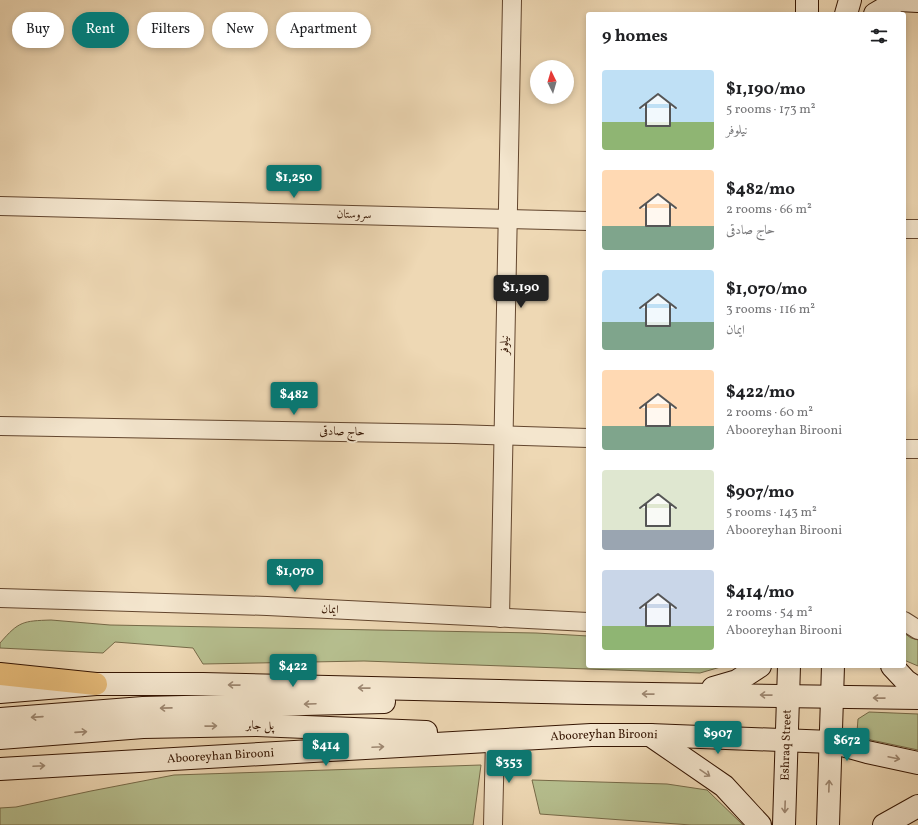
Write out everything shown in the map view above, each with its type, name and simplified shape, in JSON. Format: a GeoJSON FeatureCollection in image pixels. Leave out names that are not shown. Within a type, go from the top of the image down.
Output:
{"type":"FeatureCollection","features":[{"type":"Feature","properties":{"kind":"main road"},"geometry":{"type":"LineString","coordinates":[[806,12],[807,0]]}},
{"type":"Feature","properties":{"kind":"main road"},"geometry":{"type":"LineString","coordinates":[[847,12],[850,0]]}},
{"type":"Feature","properties":{"kind":"main road"},"geometry":{"type":"LineString","coordinates":[[878,12],[899,0],[918,1]]}},
{"type":"Feature","properties":{"kind":"main road"},"geometry":{"type":"LineString","coordinates":[[687,694],[700,692],[737,681],[757,668]]}},
{"type":"Feature","properties":{"kind":"main road","name":"Eshraq Street"},"geometry":{"type":"LineString","coordinates":[[784,825],[789,668]]}},
{"type":"Feature","properties":{"kind":"main road"},"geometry":{"type":"LineString","coordinates":[[828,825],[833,668]]}},
{"type":"Feature","properties":{"kind":"main road"},"geometry":{"type":"LineString","coordinates":[[894,668],[906,681],[918,689]]}},
{"type":"Feature","properties":{"kind":"main road"},"geometry":{"type":"LineString","coordinates":[[0,674],[96,684]]}},
{"type":"Feature","properties":{"kind":"main road"},"geometry":{"type":"LineString","coordinates":[[0,692],[96,684],[203,684],[587,693],[788,695],[833,698],[918,698]]}},
{"type":"Feature","properties":{"kind":"main road","name":"پل جابر"},"geometry":{"type":"LineString","coordinates":[[0,719],[143,708],[406,701],[552,692],[587,693]]}},
{"type":"Feature","properties":{"kind":"main road","name":"پل جابر"},"geometry":{"type":"LineString","coordinates":[[0,738],[143,727],[257,725],[428,732],[592,735]]}},
{"type":"Feature","properties":{"kind":"main road","name":"Abooreyhan Birooni"},"geometry":{"type":"LineString","coordinates":[[0,769],[592,735],[650,735],[831,742],[867,752],[918,763]]}},
{"type":"Feature","properties":{"kind":"main road"},"geometry":{"type":"LineString","coordinates":[[650,735],[724,786],[760,825]]}},
{"type":"Feature","properties":{"kind":"main road"},"geometry":{"type":"LineString","coordinates":[[884,825],[918,806]]}},
{"type":"Feature","properties":{"kind":"street","name":"نیلوفر"},"geometry":{"type":"LineString","coordinates":[[500,618],[512,0]]}},
{"type":"Feature","properties":{"kind":"street","name":"سروستان"},"geometry":{"type":"LineString","coordinates":[[0,206],[586,221]]}},
{"type":"Feature","properties":{"kind":"street"},"geometry":{"type":"LineString","coordinates":[[906,229],[918,229]]}},
{"type":"Feature","properties":{"kind":"street","name":"حاج صادقی"},"geometry":{"type":"LineString","coordinates":[[0,426],[586,438]]}},
{"type":"Feature","properties":{"kind":"street"},"geometry":{"type":"LineString","coordinates":[[906,449],[918,449]]}},
{"type":"Feature","properties":{"kind":"street","name":"ایمان"},"geometry":{"type":"LineString","coordinates":[[0,598],[267,606],[586,622]]}},
{"type":"Feature","properties":{"kind":"street"},"geometry":{"type":"LineString","coordinates":[[906,622],[918,630]]}},
{"type":"Feature","properties":{"kind":"street"},"geometry":{"type":"LineString","coordinates":[[493,825],[495,741]]}},
{"type":"Feature","properties":{"kind":"green space"},"geometry":{"type":"Polygon","coordinates":[[[51,620],[110,625],[536,633],[586,636],[586,668],[717,668],[700,673],[364,661],[203,664],[193,648],[115,642],[103,653],[0,648],[0,643],[17,626],[34,621],[51,620]]]}},
{"type":"Feature","properties":{"kind":"green space"},"geometry":{"type":"Polygon","coordinates":[[[906,634],[918,640],[918,666],[906,661],[906,634]]]}},
{"type":"Feature","properties":{"kind":"green space"},"geometry":{"type":"Polygon","coordinates":[[[869,712],[918,714],[918,750],[871,740],[857,732],[858,719],[869,712]]]}},
{"type":"Feature","properties":{"kind":"green space"},"geometry":{"type":"Polygon","coordinates":[[[481,765],[473,825],[0,825],[0,808],[16,807],[174,775],[481,765]]]}},
{"type":"Feature","properties":{"kind":"green space"},"geometry":{"type":"Polygon","coordinates":[[[532,780],[667,784],[707,790],[743,825],[691,825],[540,814],[532,780]]]}}]}
